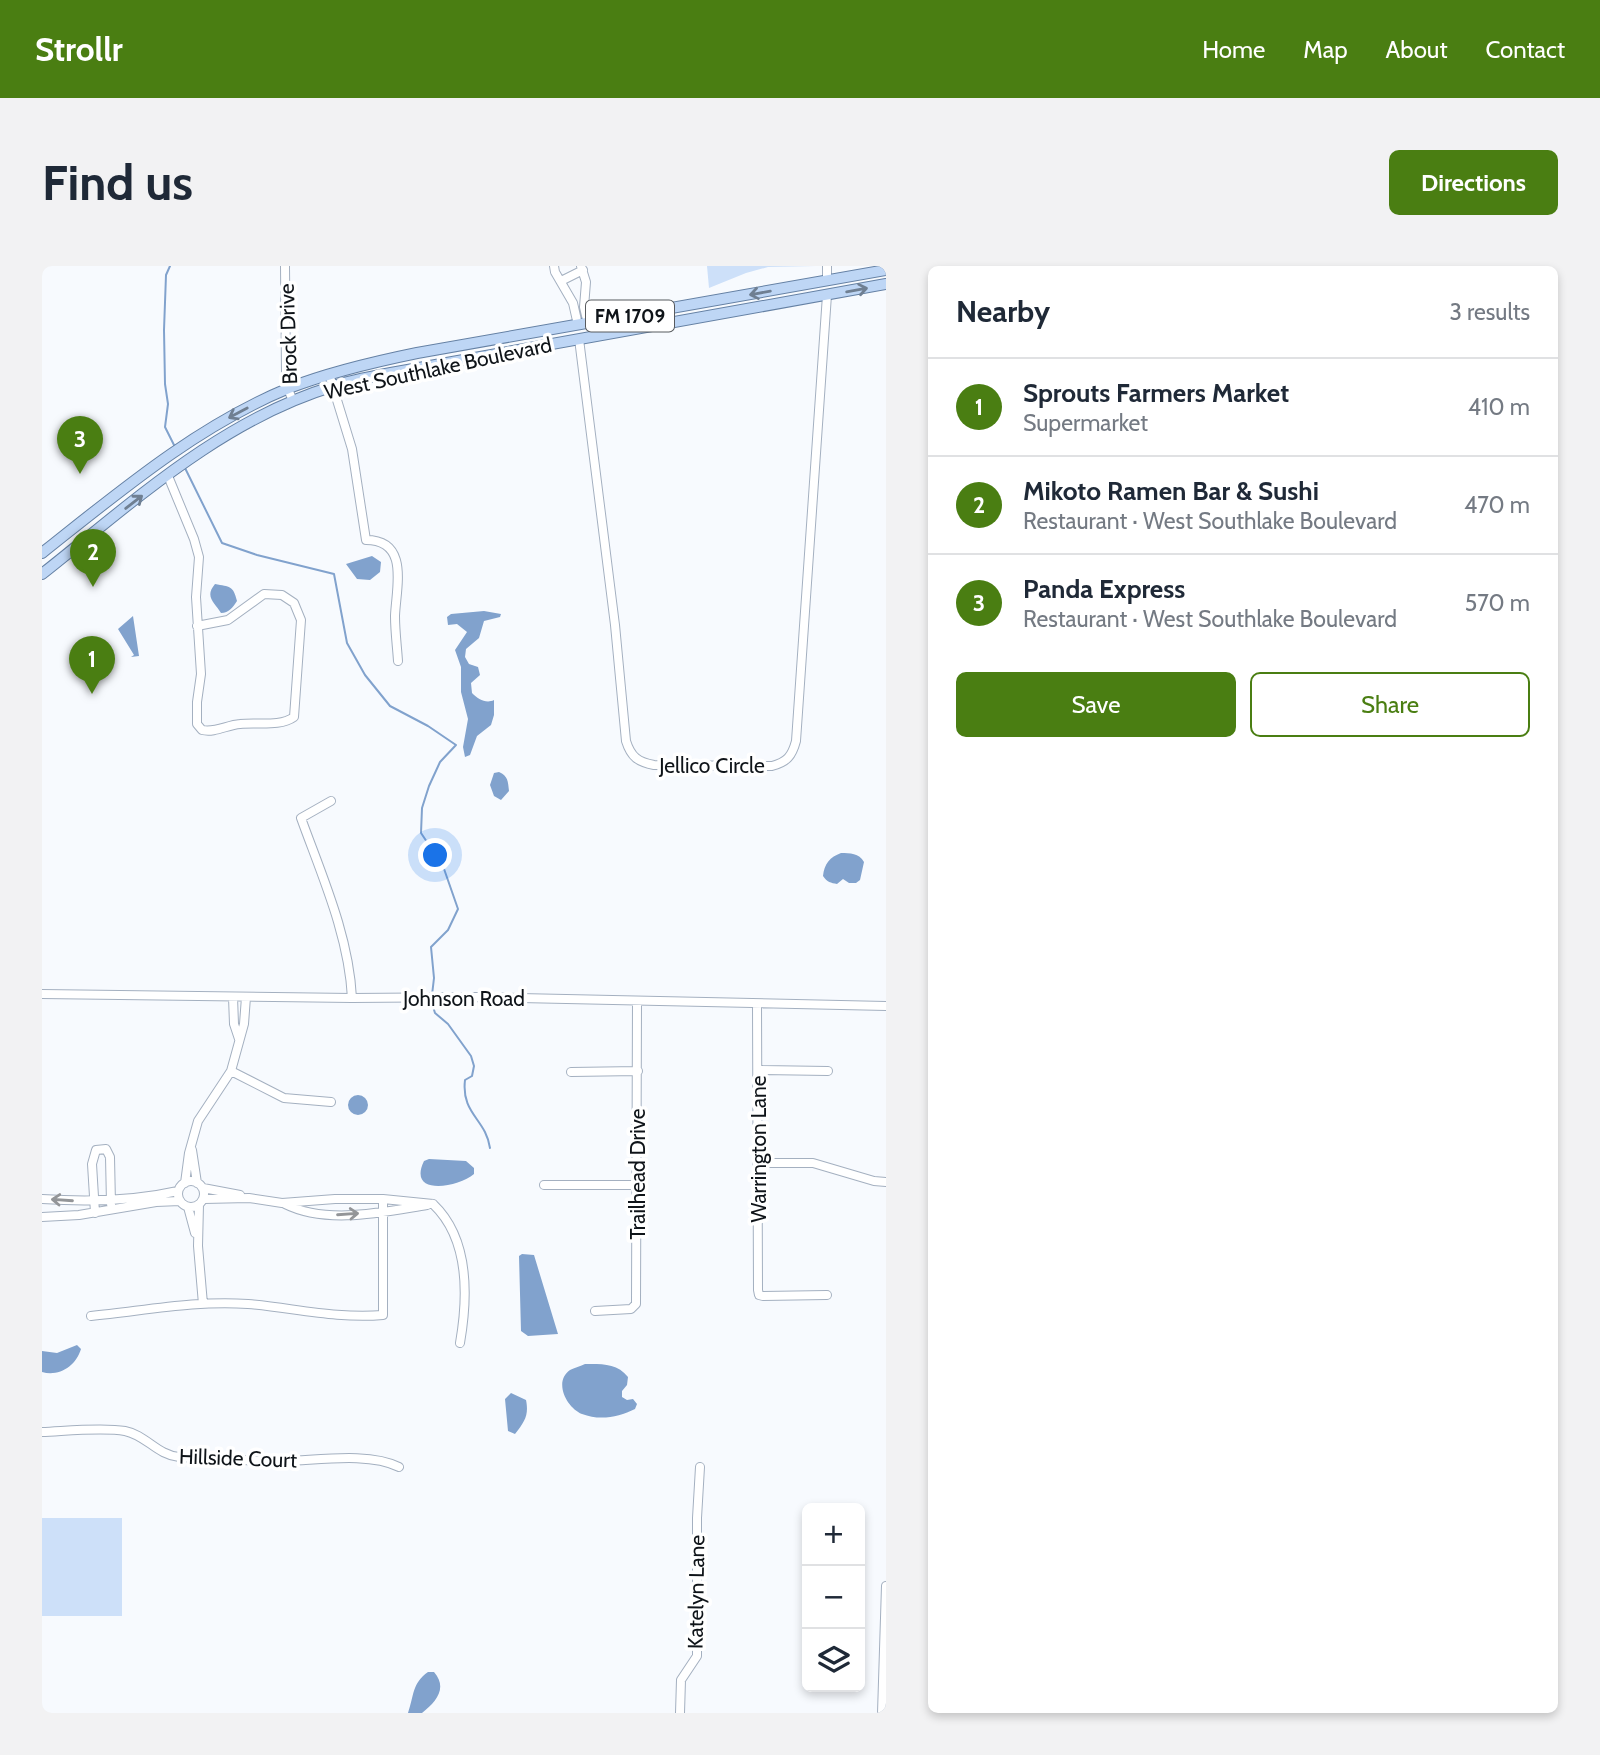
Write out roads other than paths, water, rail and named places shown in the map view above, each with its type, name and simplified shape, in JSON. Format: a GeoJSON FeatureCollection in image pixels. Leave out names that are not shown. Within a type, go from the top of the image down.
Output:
{"type":"FeatureCollection","features":[{"type":"Feature","properties":{"kind":"main road","name":"West Southlake Boulevard"},"geometry":{"type":"LineString","coordinates":[[42,553],[190,441],[242,411],[288,389],[330,374],[404,356],[886,270]]}},
{"type":"Feature","properties":{"kind":"main road"},"geometry":{"type":"LineString","coordinates":[[827,281],[827,295]]}},
{"type":"Feature","properties":{"kind":"main road","name":"West Southlake Boulevard"},"geometry":{"type":"LineString","coordinates":[[42,574],[193,457],[246,424],[293,401],[334,386],[402,371],[886,284]]}},
{"type":"Feature","properties":{"kind":"main road"},"geometry":{"type":"LineString","coordinates":[[576,340],[583,334],[583,324]]}},
{"type":"Feature","properties":{"kind":"street","name":"Brock Drive"},"geometry":{"type":"LineString","coordinates":[[285,266],[288,389],[293,401]]}},
{"type":"Feature","properties":{"kind":"street"},"geometry":{"type":"LineString","coordinates":[[554,266],[583,324]]}},
{"type":"Feature","properties":{"kind":"street"},"geometry":{"type":"LineString","coordinates":[[827,266],[827,281]]}},
{"type":"Feature","properties":{"kind":"street"},"geometry":{"type":"LineString","coordinates":[[561,281],[582,268],[586,282],[583,324]]}},
{"type":"Feature","properties":{"kind":"street","name":"Jellico Circle"},"geometry":{"type":"LineString","coordinates":[[576,340],[615,625],[626,741],[631,755],[641,762],[654,765],[772,766],[784,762],[793,754],[796,741],[827,295]]}},
{"type":"Feature","properties":{"kind":"street"},"geometry":{"type":"LineString","coordinates":[[330,374],[352,449],[366,540],[374,540],[390,548],[398,566],[395,617],[398,661]]}},
{"type":"Feature","properties":{"kind":"street"},"geometry":{"type":"LineString","coordinates":[[171,474],[198,552],[197,626],[201,674],[196,716],[199,728],[211,731],[238,724],[284,722],[294,717],[301,620],[294,603],[282,595],[264,594],[228,620],[197,626]]}},
{"type":"Feature","properties":{"kind":"street"},"geometry":{"type":"LineString","coordinates":[[331,801],[300,818],[336,918],[351,974],[352,998]]}},
{"type":"Feature","properties":{"kind":"street","name":"Johnson Road"},"geometry":{"type":"LineString","coordinates":[[42,994],[440,997],[886,1006]]}},
{"type":"Feature","properties":{"kind":"street"},"geometry":{"type":"LineString","coordinates":[[233,997],[234,1024],[239,1040]]}},
{"type":"Feature","properties":{"kind":"street"},"geometry":{"type":"LineString","coordinates":[[42,1199],[94,1201],[178,1191],[185,1183],[190,1147],[198,1121],[231,1071],[244,1024],[246,997]]}},
{"type":"Feature","properties":{"kind":"street","name":"Trailhead Drive"},"geometry":{"type":"LineString","coordinates":[[595,1311],[631,1309],[636,1304],[637,1001]]}},
{"type":"Feature","properties":{"kind":"street","name":"Warrington Lane"},"geometry":{"type":"LineString","coordinates":[[757,1004],[759,1295],[827,1295]]}},
{"type":"Feature","properties":{"kind":"street"},"geometry":{"type":"LineString","coordinates":[[758,1070],[828,1070]]}},
{"type":"Feature","properties":{"kind":"street"},"geometry":{"type":"LineString","coordinates":[[231,1071],[284,1098],[331,1102]]}},
{"type":"Feature","properties":{"kind":"street"},"geometry":{"type":"LineString","coordinates":[[571,1072],[638,1071]]}},
{"type":"Feature","properties":{"kind":"street"},"geometry":{"type":"LineString","coordinates":[[190,1147],[202,1202],[198,1246]]}},
{"type":"Feature","properties":{"kind":"street"},"geometry":{"type":"LineString","coordinates":[[95,1213],[92,1164],[96,1150],[106,1149],[110,1157],[111,1210]]}},
{"type":"Feature","properties":{"kind":"street"},"geometry":{"type":"LineString","coordinates":[[759,1163],[813,1163],[886,1182]]}},
{"type":"Feature","properties":{"kind":"street"},"geometry":{"type":"LineString","coordinates":[[185,1183],[282,1203],[383,1199],[433,1204],[454,1235],[464,1261],[460,1343]]}},
{"type":"Feature","properties":{"kind":"street"},"geometry":{"type":"LineString","coordinates":[[544,1185],[637,1185]]}},
{"type":"Feature","properties":{"kind":"street"},"geometry":{"type":"LineString","coordinates":[[178,1191],[180,1201]]}},
{"type":"Feature","properties":{"kind":"street"},"geometry":{"type":"LineString","coordinates":[[188,1207],[202,1202],[249,1198]]}},
{"type":"Feature","properties":{"kind":"street"},"geometry":{"type":"LineString","coordinates":[[91,1316],[203,1304],[247,1304],[354,1317],[383,1315],[383,1199]]}},
{"type":"Feature","properties":{"kind":"street"},"geometry":{"type":"LineString","coordinates":[[42,1217],[95,1213],[156,1202],[180,1201],[188,1207],[198,1246],[203,1304]]}},
{"type":"Feature","properties":{"kind":"street"},"geometry":{"type":"LineString","coordinates":[[282,1203],[294,1209],[336,1215],[384,1212],[433,1204]]}},
{"type":"Feature","properties":{"kind":"street","name":"Hillside Court"},"geometry":{"type":"LineString","coordinates":[[42,1432],[124,1431],[145,1439],[169,1456],[179,1458],[284,1461],[372,1459],[390,1462],[399,1467]]}},
{"type":"Feature","properties":{"kind":"street","name":"Katelyn Lane"},"geometry":{"type":"LineString","coordinates":[[680,1713],[681,1680],[697,1656],[697,1518],[700,1467]]}},
{"type":"Feature","properties":{"kind":"street"},"geometry":{"type":"LineString","coordinates":[[882,1713],[886,1586]]}},
{"type":"Feature","properties":{"kind":"water"},"geometry":{"type":"Polygon","coordinates":[[[372,556],[381,562],[380,572],[370,580],[357,579],[346,564],[372,556]]]}},
{"type":"Feature","properties":{"kind":"water"},"geometry":{"type":"Polygon","coordinates":[[[215,584],[230,588],[236,596],[237,601],[226,612],[221,613],[210,596],[215,584]]]}},
{"type":"Feature","properties":{"kind":"water"},"geometry":{"type":"Polygon","coordinates":[[[484,611],[501,614],[500,617],[484,621],[479,638],[466,649],[465,657],[469,664],[478,667],[480,675],[471,683],[472,693],[482,700],[494,700],[494,715],[491,725],[477,736],[470,755],[465,757],[463,747],[468,719],[461,692],[461,667],[455,650],[467,632],[457,624],[448,625],[447,617],[451,614],[484,611]]]}},
{"type":"Feature","properties":{"kind":"water"},"geometry":{"type":"Polygon","coordinates":[[[133,616],[139,656],[131,657],[134,655],[118,629],[133,616]]]}},
{"type":"Feature","properties":{"kind":"water"},"geometry":{"type":"Polygon","coordinates":[[[499,772],[507,779],[509,791],[501,800],[494,796],[490,785],[494,773],[499,772]]]}},
{"type":"Feature","properties":{"kind":"water"},"geometry":{"type":"Polygon","coordinates":[[[841,853],[857,855],[864,862],[860,880],[856,883],[843,879],[835,884],[823,876],[828,862],[841,853]]]}},
{"type":"Feature","properties":{"kind":"water"},"geometry":{"type":"Polygon","coordinates":[[[358,1095],[365,1098],[368,1105],[365,1112],[358,1115],[351,1112],[348,1105],[351,1098],[358,1095]]]}},
{"type":"Feature","properties":{"kind":"water"},"geometry":{"type":"Polygon","coordinates":[[[424,1161],[466,1161],[474,1168],[474,1174],[457,1183],[436,1186],[428,1184],[422,1180],[421,1172],[424,1161]]]}},
{"type":"Feature","properties":{"kind":"water"},"geometry":{"type":"Polygon","coordinates":[[[534,1255],[558,1334],[528,1336],[521,1331],[519,1256],[534,1255]]]}},
{"type":"Feature","properties":{"kind":"water"},"geometry":{"type":"Polygon","coordinates":[[[77,1345],[81,1349],[79,1355],[66,1369],[55,1373],[42,1372],[42,1351],[57,1353],[77,1345]]]}},
{"type":"Feature","properties":{"kind":"water"},"geometry":{"type":"Polygon","coordinates":[[[585,1364],[609,1365],[624,1372],[628,1377],[622,1397],[633,1399],[637,1404],[635,1409],[602,1418],[576,1411],[567,1401],[562,1388],[563,1381],[570,1370],[585,1364]]]}},
{"type":"Feature","properties":{"kind":"water"},"geometry":{"type":"Polygon","coordinates":[[[511,1393],[526,1400],[527,1405],[525,1418],[515,1434],[508,1431],[505,1399],[511,1393]]]}},
{"type":"Feature","properties":{"kind":"water"},"geometry":{"type":"Polygon","coordinates":[[[428,1672],[434,1672],[438,1678],[438,1694],[422,1713],[408,1713],[416,1685],[428,1672]]]}},
{"type":"Feature","properties":{"kind":"waterway"},"geometry":{"type":"LineString","coordinates":[[170,266],[166,275],[164,330],[168,404],[165,427],[175,447]]}},
{"type":"Feature","properties":{"kind":"waterway"},"geometry":{"type":"LineString","coordinates":[[185,468],[222,543],[257,555],[334,574],[347,643],[365,675],[390,706],[428,726],[456,745],[440,762],[422,808],[421,833],[443,866],[458,909],[448,930],[431,947],[434,978],[432,995]]}},
{"type":"Feature","properties":{"kind":"waterway"},"geometry":{"type":"LineString","coordinates":[[431,1000],[435,1013],[448,1024],[471,1056],[474,1066],[472,1076],[465,1080],[467,1101],[488,1138],[490,1148]]}},
{"type":"Feature","properties":{"kind":"place","name":"Panda Express"},"geometry":{"type":"Point","coordinates":[80,474]}},
{"type":"Feature","properties":{"kind":"place","name":"Mikoto Ramen Bar & Sushi"},"geometry":{"type":"Point","coordinates":[93,587]}},
{"type":"Feature","properties":{"kind":"place","name":"Sprouts Farmers Market"},"geometry":{"type":"Point","coordinates":[92,694]}}]}
